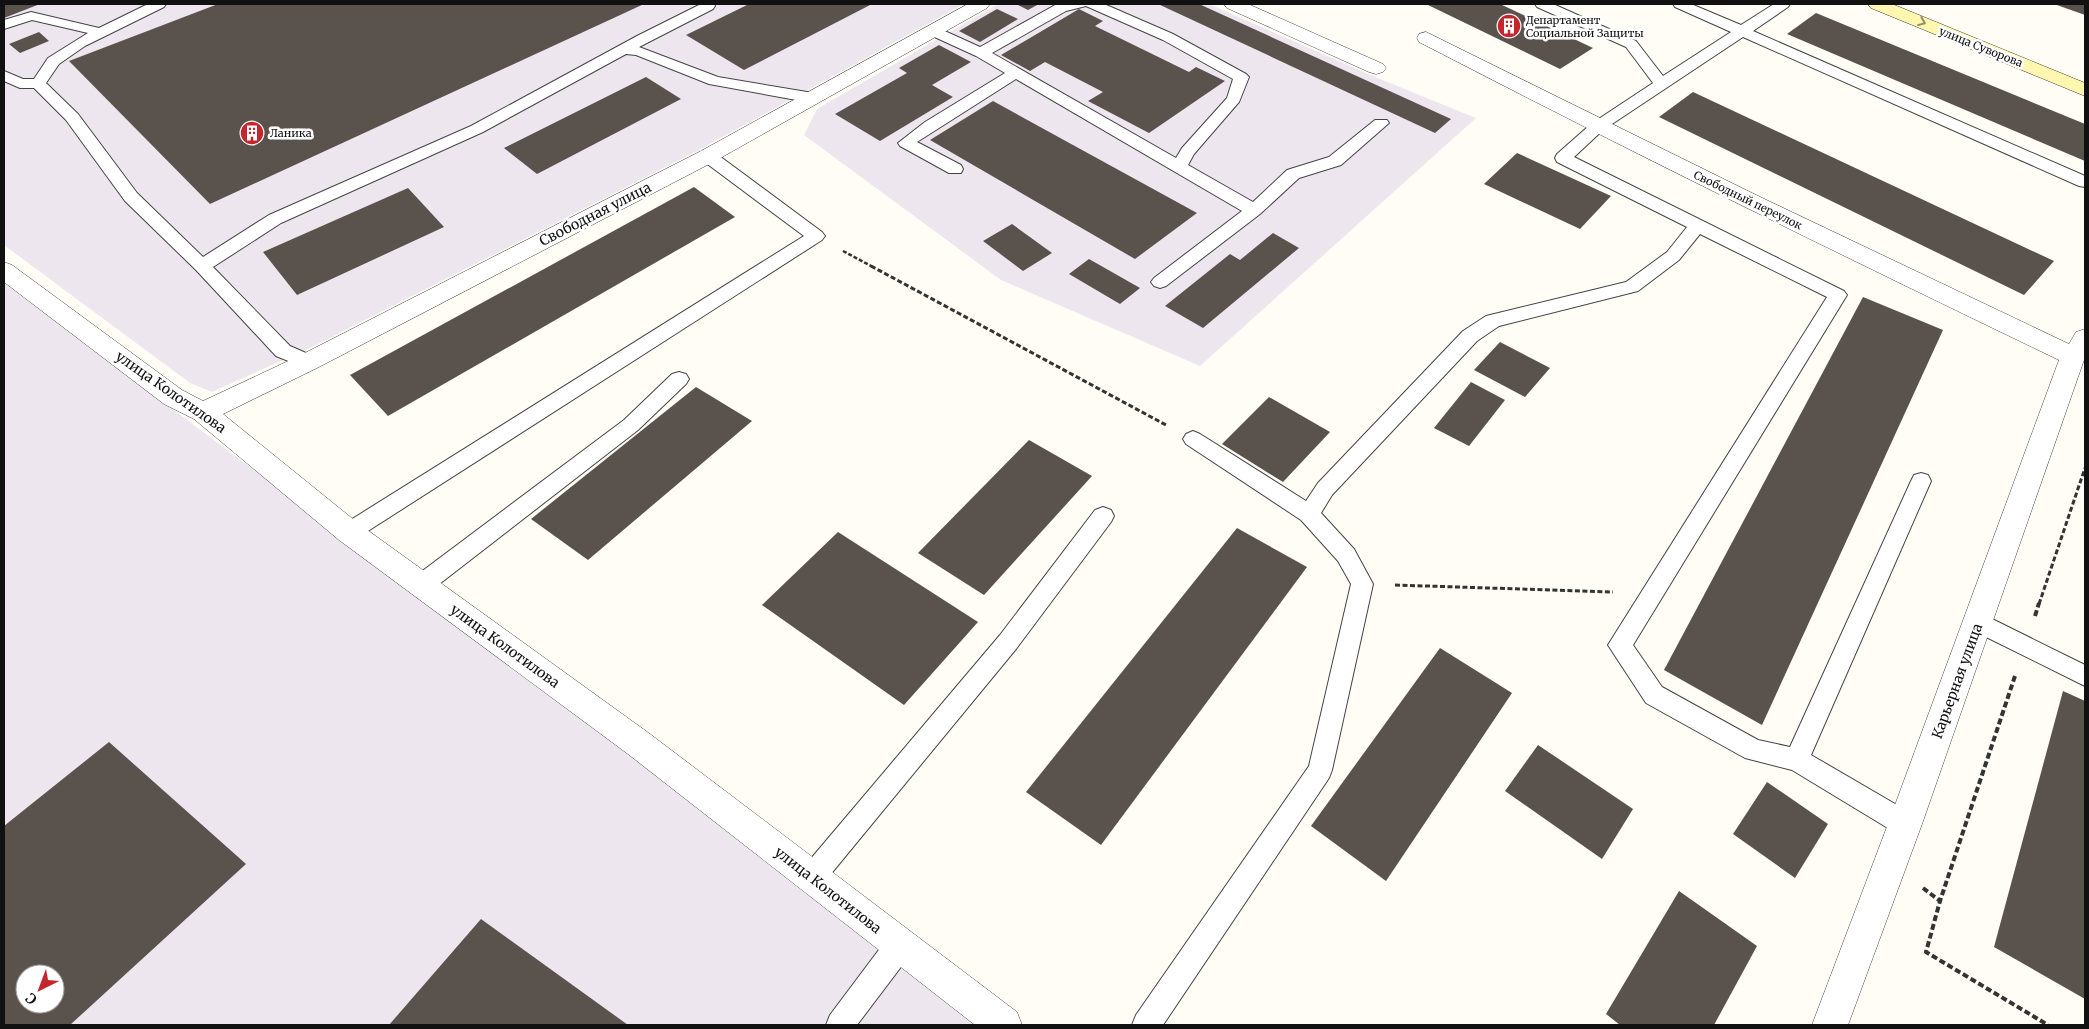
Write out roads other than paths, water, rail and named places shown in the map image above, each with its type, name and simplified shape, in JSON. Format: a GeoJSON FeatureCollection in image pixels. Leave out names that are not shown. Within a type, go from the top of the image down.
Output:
{"type":"FeatureCollection","features":[{"type":"Feature","properties":{"kind":"main road","name":"улица Суворова"},"geometry":{"type":"LineString","coordinates":[[1877,4],[2085,90]]}},
{"type":"Feature","properties":{"kind":"street","name":"Свободная улица"},"geometry":{"type":"LineString","coordinates":[[203,412],[308,362],[708,156],[981,4]]}},
{"type":"Feature","properties":{"kind":"street"},"geometry":{"type":"LineString","coordinates":[[1232,4],[1376,68]]}},
{"type":"Feature","properties":{"kind":"street","name":"Свободный переулок"},"geometry":{"type":"LineString","coordinates":[[1426,38],[1597,127],[1862,256],[2079,347]]}},
{"type":"Feature","properties":{"kind":"street","name":"улица Колотилова"},"geometry":{"type":"LineString","coordinates":[[4,270],[173,396],[203,412],[349,532],[639,744],[1004,1025]]}},
{"type":"Feature","properties":{"kind":"street","name":"Карьерная улица"},"geometry":{"type":"LineString","coordinates":[[1830,1025],[2079,347]]}},
{"type":"Feature","properties":{"kind":"lane"},"geometry":{"type":"LineString","coordinates":[[38,84],[53,61],[80,43],[159,4]]}},
{"type":"Feature","properties":{"kind":"lane"},"geometry":{"type":"LineString","coordinates":[[981,53],[1062,6],[1081,4]]}},
{"type":"Feature","properties":{"kind":"lane"},"geometry":{"type":"LineString","coordinates":[[1092,4],[1119,14],[1210,58],[1241,77],[1234,99],[1188,151],[1178,167]]}},
{"type":"Feature","properties":{"kind":"lane"},"geometry":{"type":"LineString","coordinates":[[1542,4],[1631,44],[1661,84]]}},
{"type":"Feature","properties":{"kind":"lane"},"geometry":{"type":"LineString","coordinates":[[1680,4],[2085,182]]}},
{"type":"Feature","properties":{"kind":"lane"},"geometry":{"type":"LineString","coordinates":[[1783,4],[1597,127],[1563,158],[1838,295],[1620,645],[1654,695],[1754,750],[1797,760],[1905,824]]}},
{"type":"Feature","properties":{"kind":"lane"},"geometry":{"type":"LineString","coordinates":[[202,266],[275,219],[477,130],[708,6]]}},
{"type":"Feature","properties":{"kind":"lane"},"geometry":{"type":"LineString","coordinates":[[4,25],[31,16],[90,29],[99,33]]}},
{"type":"Feature","properties":{"kind":"lane"},"geometry":{"type":"LineString","coordinates":[[933,31],[981,53],[1254,210]]}},
{"type":"Feature","properties":{"kind":"lane"},"geometry":{"type":"LineString","coordinates":[[625,49],[639,51],[714,81],[813,98]]}},
{"type":"Feature","properties":{"kind":"lane"},"geometry":{"type":"LineString","coordinates":[[955,168],[906,143],[930,125],[1014,73]]}},
{"type":"Feature","properties":{"kind":"lane"},"geometry":{"type":"LineString","coordinates":[[4,76],[20,83],[38,84],[72,117],[131,197],[202,266],[283,351],[308,362]]}},
{"type":"Feature","properties":{"kind":"lane"},"geometry":{"type":"LineString","coordinates":[[1160,282],[1254,210],[1293,174],[1335,161],[1381,123]]}},
{"type":"Feature","properties":{"kind":"lane"},"geometry":{"type":"LineString","coordinates":[[349,532],[816,236],[708,156]]}},
{"type":"Feature","properties":{"kind":"lane"},"geometry":{"type":"LineString","coordinates":[[1309,514],[1325,489],[1470,336],[1494,321],[1632,287],[1673,256],[1698,225]]}},
{"type":"Feature","properties":{"kind":"lane"},"geometry":{"type":"LineString","coordinates":[[421,585],[631,425],[679,379]]}},
{"type":"Feature","properties":{"kind":"lane"},"geometry":{"type":"LineString","coordinates":[[1146,1025],[1320,770],[1362,584],[1346,555],[1309,514],[1193,439]]}},
{"type":"Feature","properties":{"kind":"lane"},"geometry":{"type":"LineString","coordinates":[[1797,760],[1921,481]]}},
{"type":"Feature","properties":{"kind":"lane"},"geometry":{"type":"LineString","coordinates":[[812,878],[1008,642],[1103,516]]}},
{"type":"Feature","properties":{"kind":"lane"},"geometry":{"type":"LineString","coordinates":[[1978,622],[2085,676]]}},
{"type":"Feature","properties":{"kind":"lane"},"geometry":{"type":"LineString","coordinates":[[840,1025],[900,945]]}},
{"type":"Feature","properties":{"kind":"place","name":"Департамент Социальной Защиты"},"geometry":{"type":"Point","coordinates":[1509,26]}},
{"type":"Feature","properties":{"kind":"place","name":"Ланика"},"geometry":{"type":"Point","coordinates":[252,133]}}]}
